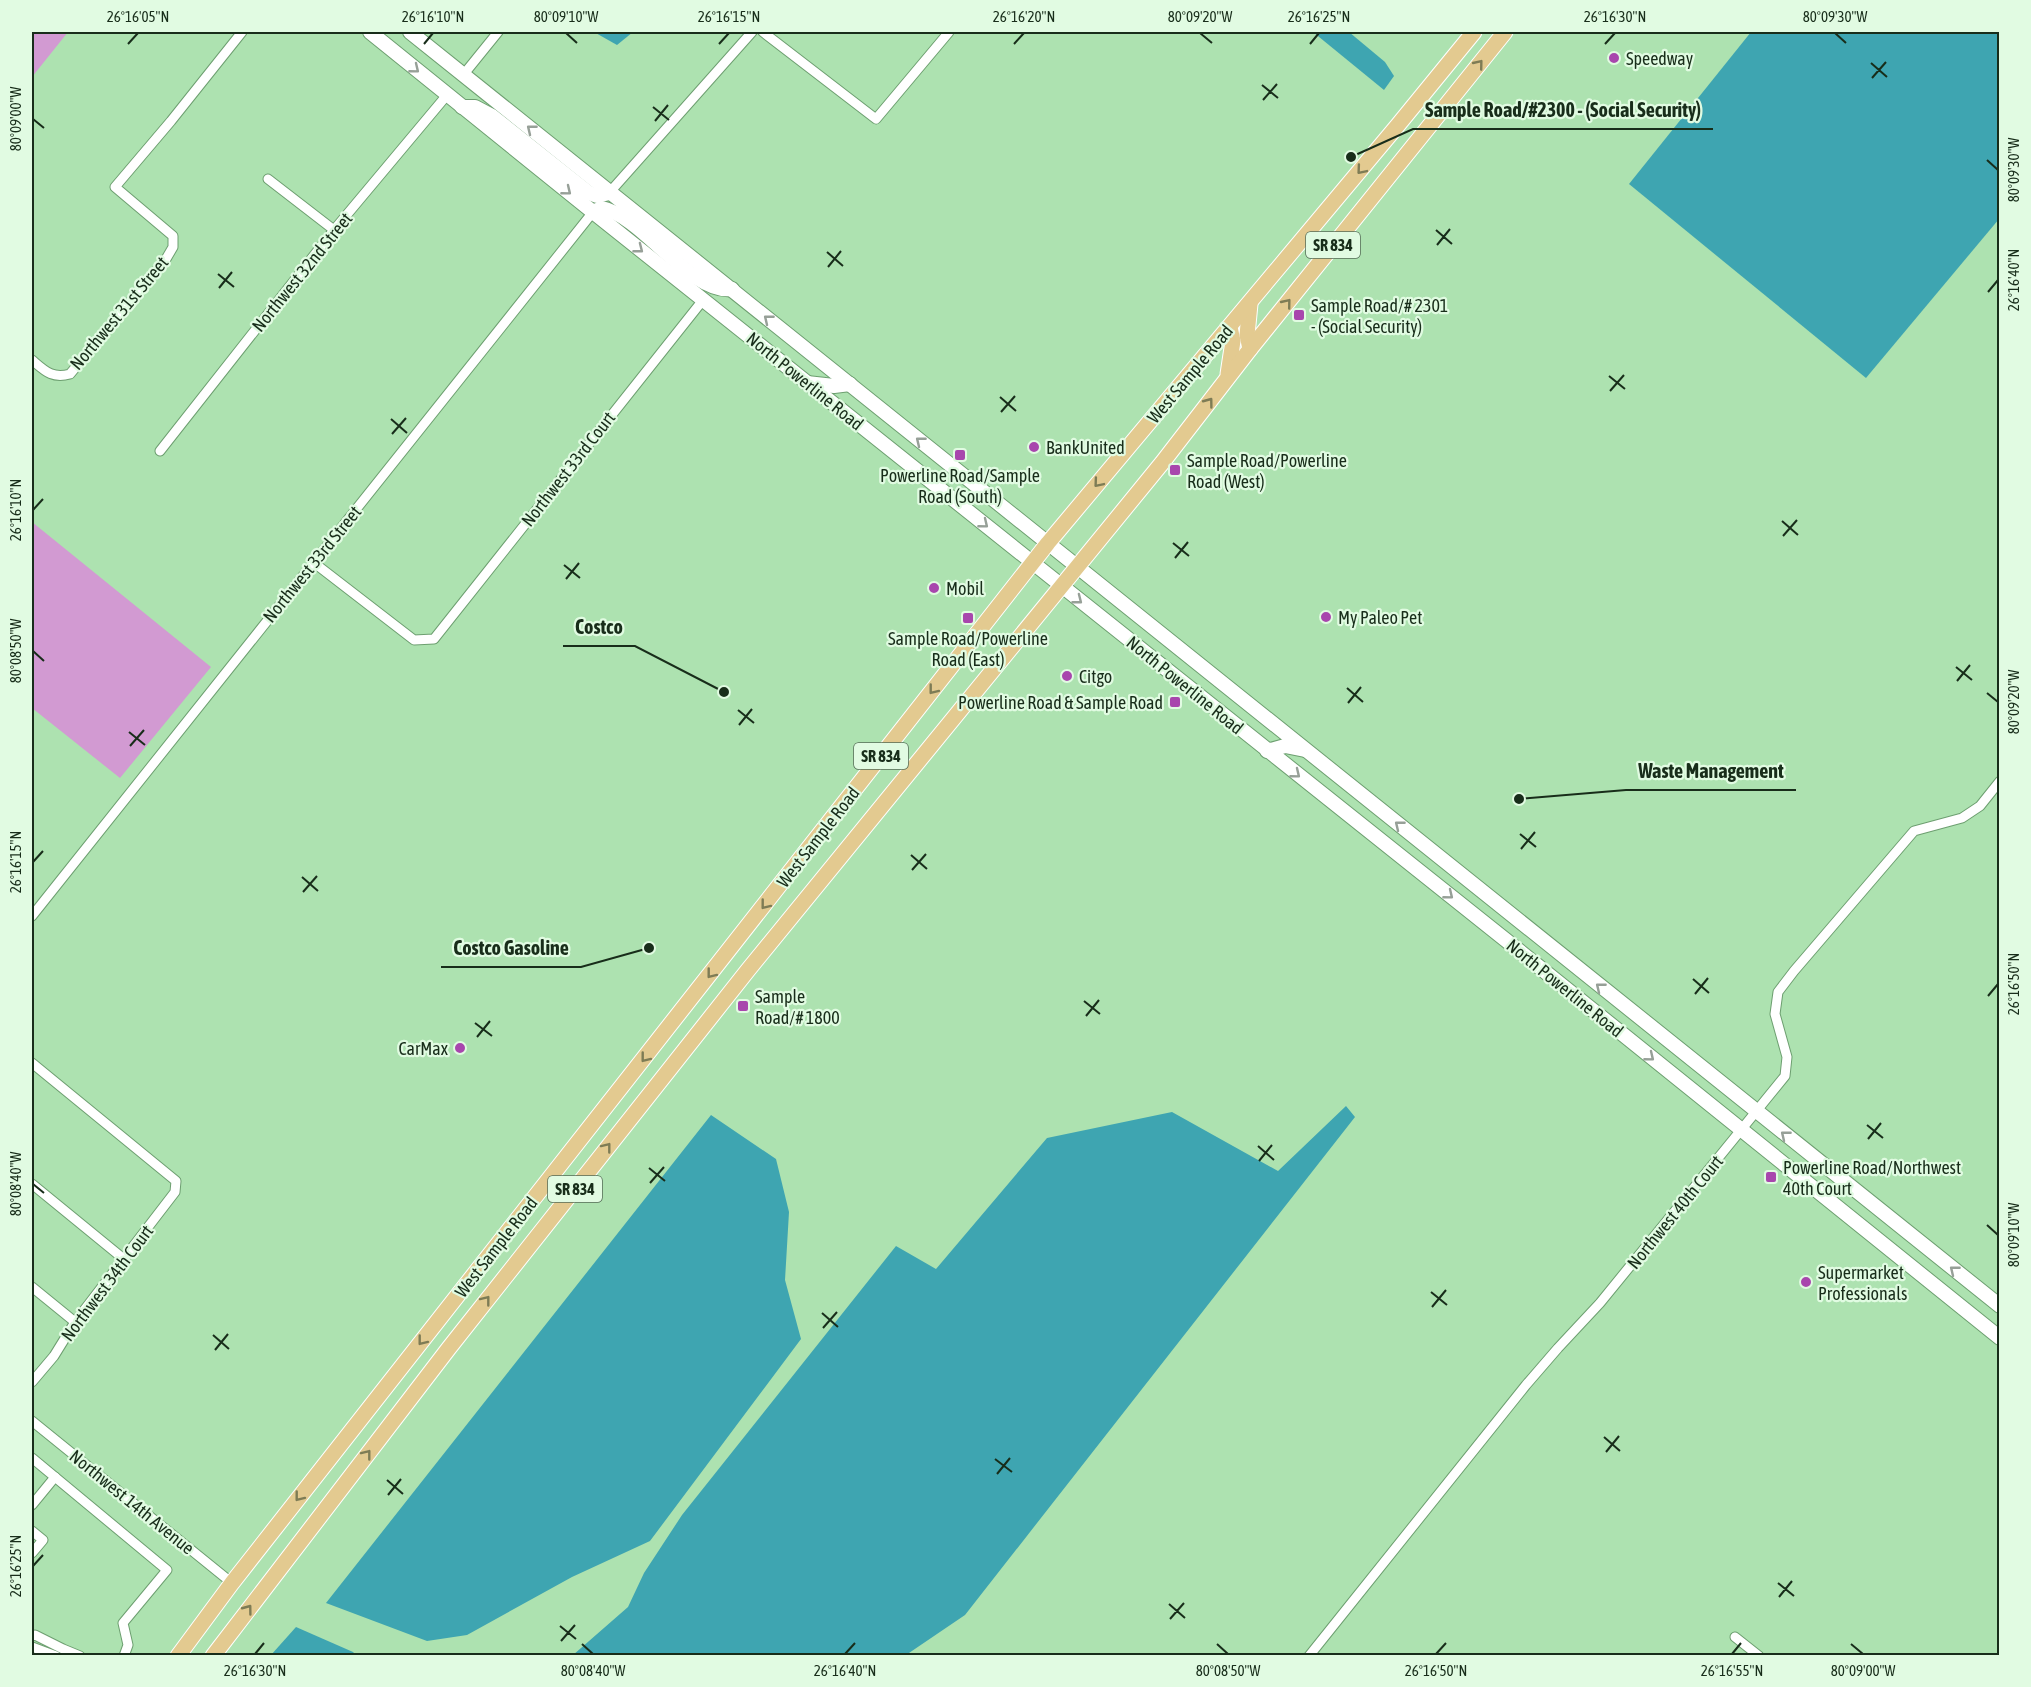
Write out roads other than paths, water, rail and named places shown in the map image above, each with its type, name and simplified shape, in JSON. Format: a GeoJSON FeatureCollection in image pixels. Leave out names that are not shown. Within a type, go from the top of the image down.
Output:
{"type":"FeatureCollection","features":[{"type":"Feature","properties":{"kind":"main road","name":"North Powerline Road"},"geometry":{"type":"LineString","coordinates":[[370,32],[2000,1338]]}},
{"type":"Feature","properties":{"kind":"main road","name":"North Powerline Road"},"geometry":{"type":"LineString","coordinates":[[410,32],[2000,1306]]}},
{"type":"Feature","properties":{"kind":"main road","name":"West Sample Road"},"geometry":{"type":"LineString","coordinates":[[178,1656],[232,1583],[1032,563],[1474,32]]}},
{"type":"Feature","properties":{"kind":"main road","name":"West Sample Road"},"geometry":{"type":"LineString","coordinates":[[213,1656],[448,1348],[689,1044],[1169,454],[1227,377],[1506,32]]}},
{"type":"Feature","properties":{"kind":"main road"},"geometry":{"type":"LineString","coordinates":[[462,107],[476,107],[492,116],[589,193],[597,196],[609,193]]}},
{"type":"Feature","properties":{"kind":"main road"},"geometry":{"type":"LineString","coordinates":[[593,212],[602,208],[622,216],[700,280],[720,291],[732,289]]}},
{"type":"Feature","properties":{"kind":"main road"},"geometry":{"type":"LineString","coordinates":[[1250,349],[1247,335],[1251,302]]}},
{"type":"Feature","properties":{"kind":"main road"},"geometry":{"type":"LineString","coordinates":[[1227,377],[1233,348],[1230,327]]}},
{"type":"Feature","properties":{"kind":"main road"},"geometry":{"type":"LineString","coordinates":[[807,383],[834,386],[849,384]]}},
{"type":"Feature","properties":{"kind":"main road"},"geometry":{"type":"LineString","coordinates":[[1267,751],[1285,746],[1307,750]]}},
{"type":"Feature","properties":{"kind":"main road"},"geometry":{"type":"LineString","coordinates":[[1472,913],[1493,918],[1510,915],[1511,933],[1520,952]]}},
{"type":"Feature","properties":{"kind":"street","name":"Northwest 31st Street"},"geometry":{"type":"LineString","coordinates":[[32,360],[45,371],[59,377],[70,374],[166,259],[173,247],[173,236],[115,188],[242,32]]}},
{"type":"Feature","properties":{"kind":"street"},"geometry":{"type":"LineString","coordinates":[[464,74],[498,32]]}},
{"type":"Feature","properties":{"kind":"street"},"geometry":{"type":"LineString","coordinates":[[609,193],[752,32]]}},
{"type":"Feature","properties":{"kind":"street"},"geometry":{"type":"LineString","coordinates":[[763,32],[876,119],[949,32]]}},
{"type":"Feature","properties":{"kind":"street","name":"Northwest 32nd Street"},"geometry":{"type":"LineString","coordinates":[[160,451],[334,230],[447,95]]}},
{"type":"Feature","properties":{"kind":"street"},"geometry":{"type":"LineString","coordinates":[[268,179],[334,230]]}},
{"type":"Feature","properties":{"kind":"street","name":"Northwest 33rd Street"},"geometry":{"type":"LineString","coordinates":[[33,912],[593,212]]}},
{"type":"Feature","properties":{"kind":"street","name":"Northwest 33rd Court"},"geometry":{"type":"LineString","coordinates":[[313,562],[414,640],[434,639],[703,300]]}},
{"type":"Feature","properties":{"kind":"street","name":"Northwest 40th Court"},"geometry":{"type":"LineString","coordinates":[[1309,1656],[1526,1385],[1600,1303],[1785,1076],[1787,1057],[1775,1014],[1778,992],[1794,971],[1914,831],[1962,818],[1980,806],[2000,781]]}},
{"type":"Feature","properties":{"kind":"street","name":"Northwest 34th Court"},"geometry":{"type":"LineString","coordinates":[[32,1063],[176,1181],[175,1192],[125,1260],[75,1322],[54,1356],[32,1382]]}},
{"type":"Feature","properties":{"kind":"street"},"geometry":{"type":"LineString","coordinates":[[32,1184],[125,1260]]}},
{"type":"Feature","properties":{"kind":"street"},"geometry":{"type":"LineString","coordinates":[[32,1287],[75,1322]]}},
{"type":"Feature","properties":{"kind":"street","name":"Northwest 14th Avenue"},"geometry":{"type":"LineString","coordinates":[[32,1421],[232,1583]]}},
{"type":"Feature","properties":{"kind":"street"},"geometry":{"type":"LineString","coordinates":[[32,1458],[167,1570],[123,1623],[128,1645],[123,1656]]}},
{"type":"Feature","properties":{"kind":"street"},"geometry":{"type":"LineString","coordinates":[[32,1505],[55,1477]]}},
{"type":"Feature","properties":{"kind":"street"},"geometry":{"type":"LineString","coordinates":[[32,1531],[43,1540],[32,1553]]}},
{"type":"Feature","properties":{"kind":"street"},"geometry":{"type":"LineString","coordinates":[[32,1636],[36,1635],[81,1656]]}},
{"type":"Feature","properties":{"kind":"street"},"geometry":{"type":"LineString","coordinates":[[1735,1637],[1759,1656]]}},
{"type":"Feature","properties":{"kind":"street"},"geometry":{"type":"LineString","coordinates":[[32,1647],[56,1656]]}},
{"type":"Feature","properties":{"kind":"water"},"geometry":{"type":"Polygon","coordinates":[[[594,32],[633,32],[617,45],[594,32]]]}},
{"type":"Feature","properties":{"kind":"water"},"geometry":{"type":"Polygon","coordinates":[[[1313,32],[1349,32],[1385,62],[1394,76],[1384,90],[1313,32]]]}},
{"type":"Feature","properties":{"kind":"water"},"geometry":{"type":"Polygon","coordinates":[[[1751,32],[1999,32],[1999,219],[1866,378],[1629,184],[1751,32]]]}},
{"type":"Feature","properties":{"kind":"water"},"geometry":{"type":"Polygon","coordinates":[[[1346,1106],[1355,1117],[965,1615],[906,1655],[573,1655],[628,1607],[644,1573],[682,1515],[896,1246],[936,1269],[1047,1138],[1172,1112],[1278,1171],[1346,1106]]]}},
{"type":"Feature","properties":{"kind":"water"},"geometry":{"type":"Polygon","coordinates":[[[711,1115],[776,1159],[789,1212],[785,1280],[801,1339],[650,1541],[572,1577],[467,1635],[427,1641],[326,1603],[711,1115]]]}},
{"type":"Feature","properties":{"kind":"water"},"geometry":{"type":"Polygon","coordinates":[[[296,1627],[353,1652],[356,1655],[271,1655],[296,1627]]]}},
{"type":"Feature","properties":{"kind":"place","name":"Speedway"},"geometry":{"type":"Point","coordinates":[1614,58]}},
{"type":"Feature","properties":{"kind":"place","name":"Sample Road/#2300 - (Social Security)"},"geometry":{"type":"Point","coordinates":[1351,157]}},
{"type":"Feature","properties":{"kind":"place","name":"Sample Road/# 2301 - (Social Security)"},"geometry":{"type":"Point","coordinates":[1299,315]}},
{"type":"Feature","properties":{"kind":"place","name":"BankUnited"},"geometry":{"type":"Point","coordinates":[1034,447]}},
{"type":"Feature","properties":{"kind":"place","name":"Powerline Road/Sample Road (South)"},"geometry":{"type":"Point","coordinates":[960,455]}},
{"type":"Feature","properties":{"kind":"place","name":"Sample Road/Powerline Road (West)"},"geometry":{"type":"Point","coordinates":[1175,470]}},
{"type":"Feature","properties":{"kind":"place","name":"Mobil"},"geometry":{"type":"Point","coordinates":[934,588]}},
{"type":"Feature","properties":{"kind":"place","name":"My Paleo Pet"},"geometry":{"type":"Point","coordinates":[1326,617]}},
{"type":"Feature","properties":{"kind":"place","name":"Sample Road/Powerline Road (East)"},"geometry":{"type":"Point","coordinates":[968,618]}},
{"type":"Feature","properties":{"kind":"place","name":"Citgo"},"geometry":{"type":"Point","coordinates":[1067,676]}},
{"type":"Feature","properties":{"kind":"place","name":"Costco"},"geometry":{"type":"Point","coordinates":[724,692]}},
{"type":"Feature","properties":{"kind":"place","name":"Powerline Road & Sample Road"},"geometry":{"type":"Point","coordinates":[1175,702]}},
{"type":"Feature","properties":{"kind":"place","name":"Waste Management"},"geometry":{"type":"Point","coordinates":[1519,799]}},
{"type":"Feature","properties":{"kind":"place","name":"Costco Gasoline"},"geometry":{"type":"Point","coordinates":[649,948]}},
{"type":"Feature","properties":{"kind":"place","name":"Sample Road/# 1800"},"geometry":{"type":"Point","coordinates":[743,1006]}},
{"type":"Feature","properties":{"kind":"place","name":"CarMax"},"geometry":{"type":"Point","coordinates":[460,1048]}},
{"type":"Feature","properties":{"kind":"place","name":"Powerline Road/Northwest 40th Court"},"geometry":{"type":"Point","coordinates":[1771,1177]}},
{"type":"Feature","properties":{"kind":"place","name":"Supermarket Professionals"},"geometry":{"type":"Point","coordinates":[1806,1282]}}]}
